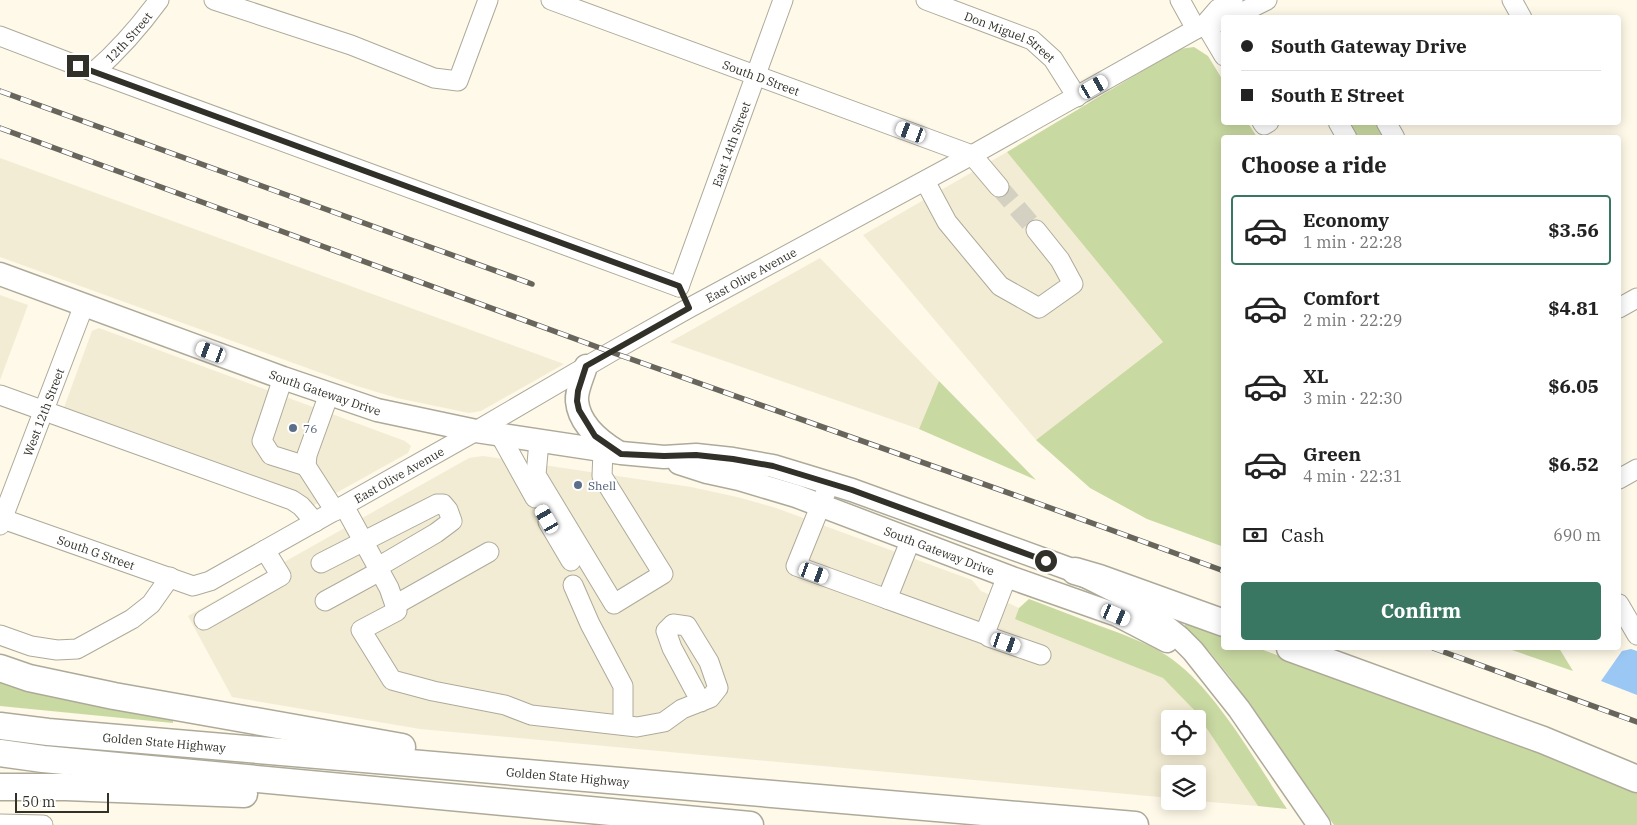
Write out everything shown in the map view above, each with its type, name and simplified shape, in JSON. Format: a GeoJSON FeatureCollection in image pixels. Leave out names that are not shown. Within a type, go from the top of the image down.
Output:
{"type":"FeatureCollection","features":[{"type":"Feature","properties":{"kind":"highway"},"geometry":{"type":"LineString","coordinates":[[1075,571],[1221,623]]}},
{"type":"Feature","properties":{"kind":"highway"},"geometry":{"type":"LineString","coordinates":[[1295,650],[1542,740],[1637,779]]}},
{"type":"Feature","properties":{"kind":"highway"},"geometry":{"type":"LineString","coordinates":[[0,668],[28,678],[114,696],[570,776]]}},
{"type":"Feature","properties":{"kind":"highway","name":"Golden State Highway"},"geometry":{"type":"LineString","coordinates":[[0,726],[48,732],[1135,825]]}},
{"type":"Feature","properties":{"kind":"highway"},"geometry":{"type":"LineString","coordinates":[[0,753],[43,759],[750,825]]}},
{"type":"Feature","properties":{"kind":"highway"},"geometry":{"type":"LineString","coordinates":[[0,786],[66,786],[564,808]]}},
{"type":"Feature","properties":{"kind":"main road","name":"South Gateway Drive"},"geometry":{"type":"LineString","coordinates":[[0,274],[377,410],[476,431],[612,452],[664,456],[696,455],[773,466],[830,482],[1075,571],[1140,606],[1179,637],[1239,709],[1319,825]]}},
{"type":"Feature","properties":{"kind":"main road"},"geometry":{"type":"LineString","coordinates":[[586,366],[578,391],[577,401],[579,410],[595,436],[612,452]]}},
{"type":"Feature","properties":{"kind":"main road","name":"South Gateway Drive"},"geometry":{"type":"LineString","coordinates":[[664,456],[689,467],[739,478],[820,505],[1134,622],[1173,644],[1205,667]]}},
{"type":"Feature","properties":{"kind":"main road"},"geometry":{"type":"LineString","coordinates":[[1007,576],[1016,550]]}},
{"type":"Feature","properties":{"kind":"street","name":"12th Street"},"geometry":{"type":"LineString","coordinates":[[94,72],[138,29],[159,0]]}},
{"type":"Feature","properties":{"kind":"street"},"geometry":{"type":"LineString","coordinates":[[214,0],[351,45],[434,78],[458,81],[488,0]]}},
{"type":"Feature","properties":{"kind":"street","name":"South D Street"},"geometry":{"type":"LineString","coordinates":[[551,0],[972,155]]}},
{"type":"Feature","properties":{"kind":"street","name":"East 14th Street"},"geometry":{"type":"LineString","coordinates":[[679,286],[784,0]]}},
{"type":"Feature","properties":{"kind":"street","name":"Don Miguel Street"},"geometry":{"type":"LineString","coordinates":[[926,0],[1032,40],[1053,59],[1077,97]]}},
{"type":"Feature","properties":{"kind":"street"},"geometry":{"type":"LineString","coordinates":[[1180,0],[1209,25],[1221,50]]}},
{"type":"Feature","properties":{"kind":"street","name":"East Olive Avenue"},"geometry":{"type":"LineString","coordinates":[[193,586],[210,581],[689,308],[1209,25],[1218,9],[1233,0]]}},
{"type":"Feature","properties":{"kind":"street"},"geometry":{"type":"LineString","coordinates":[[1237,15],[1267,0]]}},
{"type":"Feature","properties":{"kind":"street"},"geometry":{"type":"LineString","coordinates":[[1512,0],[1520,15]]}},
{"type":"Feature","properties":{"kind":"street"},"geometry":{"type":"LineString","coordinates":[[0,36],[679,286],[689,308]]}},
{"type":"Feature","properties":{"kind":"street"},"geometry":{"type":"LineString","coordinates":[[972,155],[999,187]]}},
{"type":"Feature","properties":{"kind":"street"},"geometry":{"type":"LineString","coordinates":[[925,181],[948,222],[1000,286],[1039,308],[1073,284],[1060,260],[1036,230]]}},
{"type":"Feature","properties":{"kind":"street"},"geometry":{"type":"LineString","coordinates":[[1621,307],[1637,298]]}},
{"type":"Feature","properties":{"kind":"street","name":"West 12th Street"},"geometry":{"type":"LineString","coordinates":[[1,521],[84,305]]}},
{"type":"Feature","properties":{"kind":"street"},"geometry":{"type":"LineString","coordinates":[[284,378],[262,441],[271,455],[306,466],[364,541],[398,611],[361,630],[392,680],[433,691],[505,705],[531,715],[637,727],[664,722],[682,709],[701,702]]}},
{"type":"Feature","properties":{"kind":"street"},"geometry":{"type":"LineString","coordinates":[[306,466],[307,455],[329,394]]}},
{"type":"Feature","properties":{"kind":"street"},"geometry":{"type":"LineString","coordinates":[[0,395],[292,500],[301,506],[315,522]]}},
{"type":"Feature","properties":{"kind":"street"},"geometry":{"type":"LineString","coordinates":[[500,435],[571,561]]}},
{"type":"Feature","properties":{"kind":"street"},"geometry":{"type":"LineString","coordinates":[[539,441],[536,475],[614,604],[663,574],[602,476],[612,452]]}},
{"type":"Feature","properties":{"kind":"street"},"geometry":{"type":"LineString","coordinates":[[1621,478],[1637,469]]}},
{"type":"Feature","properties":{"kind":"street"},"geometry":{"type":"LineString","coordinates":[[830,482],[796,566],[1041,655]]}},
{"type":"Feature","properties":{"kind":"street"},"geometry":{"type":"LineString","coordinates":[[321,563],[437,504],[443,504],[448,510],[452,521],[436,533],[325,601]]}},
{"type":"Feature","properties":{"kind":"street","name":"South G Street"},"geometry":{"type":"LineString","coordinates":[[1,521],[193,586]]}},
{"type":"Feature","properties":{"kind":"street"},"geometry":{"type":"LineString","coordinates":[[887,599],[911,539]]}},
{"type":"Feature","properties":{"kind":"street"},"geometry":{"type":"LineString","coordinates":[[204,620],[281,576],[265,550]]}},
{"type":"Feature","properties":{"kind":"street"},"geometry":{"type":"LineString","coordinates":[[395,605],[488,552]]}},
{"type":"Feature","properties":{"kind":"street"},"geometry":{"type":"LineString","coordinates":[[987,635],[985,633],[1007,576]]}},
{"type":"Feature","properties":{"kind":"street"},"geometry":{"type":"LineString","coordinates":[[0,635],[31,646],[57,650],[77,649],[119,627],[145,609],[151,604],[170,577]]}},
{"type":"Feature","properties":{"kind":"street"},"geometry":{"type":"LineString","coordinates":[[573,585],[590,624],[623,686],[623,725]]}},
{"type":"Feature","properties":{"kind":"street"},"geometry":{"type":"LineString","coordinates":[[1621,607],[1637,635]]}},
{"type":"Feature","properties":{"kind":"street"},"geometry":{"type":"LineString","coordinates":[[0,824],[43,825]]}},
{"type":"Feature","properties":{"kind":"shaded area"},"geometry":{"type":"Polygon","coordinates":[[[1007,152],[1163,342],[1036,440],[863,235],[1007,152]]]}},
{"type":"Feature","properties":{"kind":"shaded area"},"geometry":{"type":"Polygon","coordinates":[[[0,158],[564,364],[481,411],[469,413],[397,398],[357,386],[0,257],[0,158]]]}},
{"type":"Feature","properties":{"kind":"shaded area"},"geometry":{"type":"Polygon","coordinates":[[[820,258],[939,381],[919,429],[670,342],[820,258]]]}},
{"type":"Feature","properties":{"kind":"shaded area"},"geometry":{"type":"Polygon","coordinates":[[[0,295],[28,305],[0,380],[0,295]]]}},
{"type":"Feature","properties":{"kind":"shaded area"},"geometry":{"type":"Polygon","coordinates":[[[99,328],[405,441],[411,446],[408,453],[309,508],[62,413],[92,331],[99,328]]]}},
{"type":"Feature","properties":{"kind":"shaded area"},"geometry":{"type":"Polygon","coordinates":[[[483,456],[691,487],[776,508],[972,580],[981,591],[1019,608],[1016,619],[1161,676],[1194,710],[1161,710],[1161,755],[1206,755],[1206,726],[1258,806],[1206,802],[1206,765],[1161,765],[1161,797],[420,729],[232,697],[188,616],[469,458],[483,456]]]}},
{"type":"Feature","properties":{"kind":"green space"},"geometry":{"type":"Polygon","coordinates":[[[1194,47],[1208,56],[1221,77],[1221,125],[1249,125],[1256,135],[1221,135],[1221,546],[1147,519],[1090,488],[1036,440],[1163,342],[1007,152],[1179,49],[1194,47]]]}},
{"type":"Feature","properties":{"kind":"green space"},"geometry":{"type":"Polygon","coordinates":[[[1345,125],[1379,125],[1386,135],[1352,135],[1345,125]]]}},
{"type":"Feature","properties":{"kind":"green space"},"geometry":{"type":"Polygon","coordinates":[[[939,381],[1036,480],[919,429],[939,381]]]}},
{"type":"Feature","properties":{"kind":"green space"},"geometry":{"type":"Polygon","coordinates":[[[1029,599],[1125,635],[1166,655],[1201,685],[1217,705],[1287,809],[1258,806],[1206,727],[1206,710],[1194,710],[1163,678],[1015,619],[1019,608],[1029,599]]]}},
{"type":"Feature","properties":{"kind":"green space"},"geometry":{"type":"Polygon","coordinates":[[[1186,621],[1221,634],[1221,650],[1263,650],[1569,763],[1637,793],[1637,825],[1334,825],[1230,677],[1209,651],[1184,628],[1186,621]]]}},
{"type":"Feature","properties":{"kind":"green space"},"geometry":{"type":"Polygon","coordinates":[[[1512,650],[1560,650],[1573,671],[1512,650]]]}},
{"type":"Feature","properties":{"kind":"green space"},"geometry":{"type":"Polygon","coordinates":[[[0,675],[173,714],[173,723],[0,706],[0,675]]]}},
{"type":"Feature","properties":{"kind":"water"},"geometry":{"type":"Polygon","coordinates":[[[1631,649],[1637,651],[1637,695],[1601,681],[1622,651],[1631,649]]]}},
{"type":"Feature","properties":{"kind":"tunnel"},"geometry":{"type":"LineString","coordinates":[[999,187],[1036,230]]}},
{"type":"Feature","properties":{"kind":"railway"},"geometry":{"type":"LineString","coordinates":[[0,91],[532,284]]}},
{"type":"Feature","properties":{"kind":"railway"},"geometry":{"type":"LineString","coordinates":[[0,128],[611,352],[1221,570]]}},
{"type":"Feature","properties":{"kind":"railway"},"geometry":{"type":"LineString","coordinates":[[1439,650],[1637,722]]}},
{"type":"Feature","properties":{"kind":"place","name":"76"},"geometry":{"type":"Point","coordinates":[293,428]}},
{"type":"Feature","properties":{"kind":"place","name":"Shell"},"geometry":{"type":"Point","coordinates":[578,485]}},
{"type":"Feature","properties":{"kind":"route"},"geometry":{"type":"LineString","coordinates":[[78,66],[679,286],[689,308],[586,366],[578,391],[577,401],[579,410],[595,436],[621,454],[696,455],[773,466],[812,476],[1046,561]]}}]}
